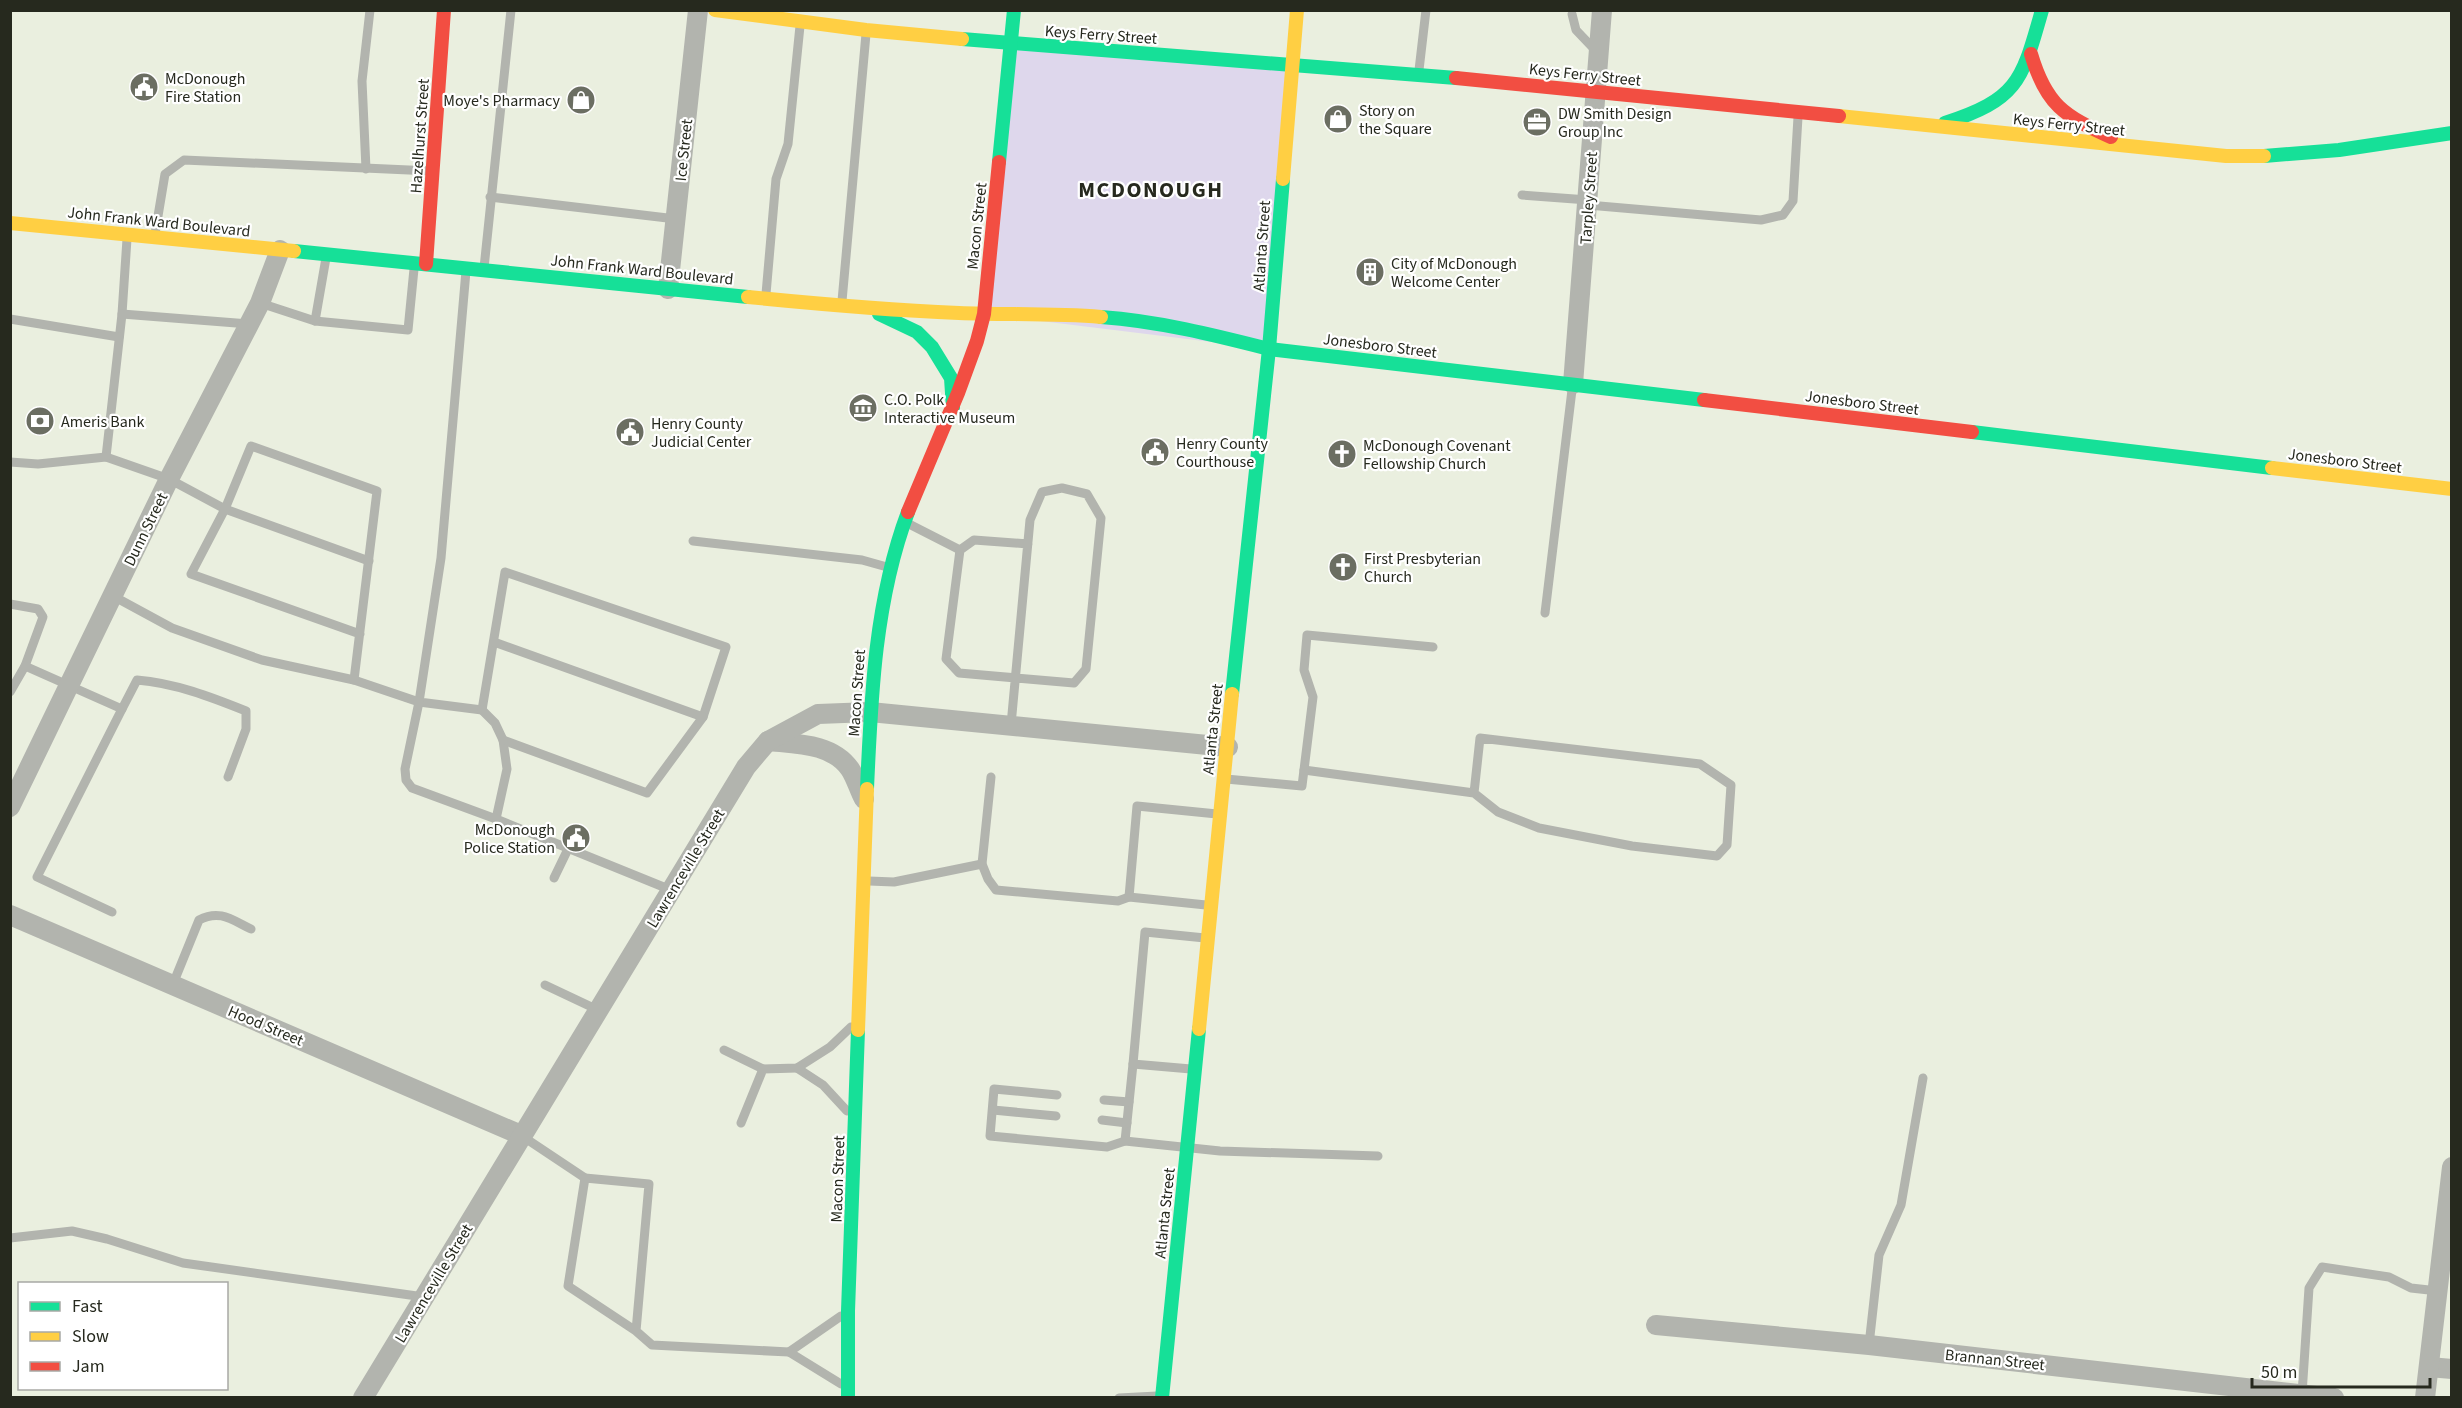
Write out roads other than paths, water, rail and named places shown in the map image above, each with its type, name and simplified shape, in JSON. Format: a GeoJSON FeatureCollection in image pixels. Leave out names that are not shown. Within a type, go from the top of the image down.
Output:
{"type":"FeatureCollection","features":[{"type":"Feature","properties":{"kind":"main road","name":"Hazelhurst Street"},"geometry":{"type":"LineString","coordinates":[[421,264],[433,171],[444,10]]}},
{"type":"Feature","properties":{"kind":"main road","name":"Keys Ferry Street"},"geometry":{"type":"LineString","coordinates":[[715,10],[1010,44],[1292,64],[1595,91],[2226,156],[2307,155],[2451,133]]}},
{"type":"Feature","properties":{"kind":"main road","name":"Macon Street"},"geometry":{"type":"LineString","coordinates":[[847,1392],[870,712],[877,634],[890,567],[905,522],[953,408],[979,337],[984,314],[1014,10]]}},
{"type":"Feature","properties":{"kind":"main road","name":"Atlanta Street"},"geometry":{"type":"LineString","coordinates":[[1162,1397],[1236,650],[1269,349],[1297,10]]}},
{"type":"Feature","properties":{"kind":"main road"},"geometry":{"type":"LineString","coordinates":[[1933,126],[1984,109],[2003,99],[2017,81],[2031,54],[2042,10]]}},
{"type":"Feature","properties":{"kind":"main road"},"geometry":{"type":"LineString","coordinates":[[2031,54],[2037,78],[2044,92],[2056,106],[2074,121],[2133,147]]}},
{"type":"Feature","properties":{"kind":"main road","name":"John Frank Ward Boulevard"},"geometry":{"type":"LineString","coordinates":[[10,223],[841,306],[984,314],[1049,312],[1126,319],[1204,333],[1269,349]]}},
{"type":"Feature","properties":{"kind":"main road"},"geometry":{"type":"LineString","coordinates":[[866,308],[916,332],[932,347],[951,378],[953,408]]}},
{"type":"Feature","properties":{"kind":"main road","name":"Jonesboro Street"},"geometry":{"type":"LineString","coordinates":[[1269,349],[2451,489]]}},
{"type":"Feature","properties":{"kind":"street","name":"Ice Street"},"geometry":{"type":"LineString","coordinates":[[668,289],[698,10]]}},
{"type":"Feature","properties":{"kind":"street","name":"Tarpley Street"},"geometry":{"type":"LineString","coordinates":[[1573,384],[1602,10]]}},
{"type":"Feature","properties":{"kind":"street","name":"Dunn Street"},"geometry":{"type":"LineString","coordinates":[[10,807],[169,479],[260,303],[280,250]]}},
{"type":"Feature","properties":{"kind":"street","name":"Lawrenceville Street"},"geometry":{"type":"LineString","coordinates":[[363,1398],[746,767],[768,741],[818,714],[870,712],[1228,747]]}},
{"type":"Feature","properties":{"kind":"street"},"geometry":{"type":"LineString","coordinates":[[768,741],[812,746],[832,753],[849,768],[867,807]]}},
{"type":"Feature","properties":{"kind":"street","name":"Hood Street"},"geometry":{"type":"LineString","coordinates":[[10,915],[521,1135]]}},
{"type":"Feature","properties":{"kind":"street"},"geometry":{"type":"LineString","coordinates":[[2425,1398],[2451,1167]]}},
{"type":"Feature","properties":{"kind":"street","name":"Brannan Street"},"geometry":{"type":"LineString","coordinates":[[1656,1324],[1869,1345],[2334,1398]]}},
{"type":"Feature","properties":{"kind":"street"},"geometry":{"type":"LineString","coordinates":[[2429,1367],[2451,1369]]}},
{"type":"Feature","properties":{"kind":"lane"},"geometry":{"type":"LineString","coordinates":[[366,169],[363,81],[370,10]]}},
{"type":"Feature","properties":{"kind":"lane"},"geometry":{"type":"LineString","coordinates":[[484,270],[511,10]]}},
{"type":"Feature","properties":{"kind":"lane"},"geometry":{"type":"LineString","coordinates":[[1419,75],[1426,10]]}},
{"type":"Feature","properties":{"kind":"lane"},"geometry":{"type":"LineString","coordinates":[[1572,15],[1576,30],[1598,52]]}},
{"type":"Feature","properties":{"kind":"lane"},"geometry":{"type":"LineString","coordinates":[[765,298],[776,179],[788,144],[800,21]]}},
{"type":"Feature","properties":{"kind":"lane"},"geometry":{"type":"LineString","coordinates":[[841,306],[864,26]]}},
{"type":"Feature","properties":{"kind":"lane"},"geometry":{"type":"LineString","coordinates":[[1522,195],[1761,220],[1783,215],[1793,201],[1799,112]]}},
{"type":"Feature","properties":{"kind":"lane"},"geometry":{"type":"LineString","coordinates":[[155,237],[165,174],[184,160],[433,171]]}},
{"type":"Feature","properties":{"kind":"lane"},"geometry":{"type":"LineString","coordinates":[[490,198],[676,219]]}},
{"type":"Feature","properties":{"kind":"lane"},"geometry":{"type":"LineString","coordinates":[[106,457],[122,314],[128,234]]}},
{"type":"Feature","properties":{"kind":"lane"},"geometry":{"type":"LineString","coordinates":[[315,321],[326,255]]}},
{"type":"Feature","properties":{"kind":"lane"},"geometry":{"type":"LineString","coordinates":[[260,303],[315,321],[408,330],[421,264]]}},
{"type":"Feature","properties":{"kind":"lane"},"geometry":{"type":"LineString","coordinates":[[466,269],[441,558],[419,702],[405,769],[406,780],[412,788],[496,819],[672,890]]}},
{"type":"Feature","properties":{"kind":"lane"},"geometry":{"type":"LineString","coordinates":[[122,314],[249,324]]}},
{"type":"Feature","properties":{"kind":"lane"},"geometry":{"type":"LineString","coordinates":[[10,319],[119,337]]}},
{"type":"Feature","properties":{"kind":"lane"},"geometry":{"type":"LineString","coordinates":[[1545,613],[1573,384]]}},
{"type":"Feature","properties":{"kind":"lane"},"geometry":{"type":"LineString","coordinates":[[354,680],[360,634],[369,561],[377,491],[252,446],[225,509],[192,574],[360,634]]}},
{"type":"Feature","properties":{"kind":"lane"},"geometry":{"type":"LineString","coordinates":[[10,462],[38,464],[106,457],[169,479],[225,509],[369,561]]}},
{"type":"Feature","properties":{"kind":"lane"},"geometry":{"type":"LineString","coordinates":[[1011,725],[1015,680],[1028,544],[1030,520],[1042,492],[1062,488],[1087,495],[1101,518],[1086,669],[1074,684],[1015,680],[959,673],[946,659],[960,550],[974,540],[1028,544]]}},
{"type":"Feature","properties":{"kind":"lane"},"geometry":{"type":"LineString","coordinates":[[905,522],[960,550]]}},
{"type":"Feature","properties":{"kind":"lane"},"geometry":{"type":"LineString","coordinates":[[693,541],[862,560],[890,567]]}},
{"type":"Feature","properties":{"kind":"lane"},"geometry":{"type":"LineString","coordinates":[[482,710],[505,572],[726,647],[703,717],[647,793],[503,740]]}},
{"type":"Feature","properties":{"kind":"lane"},"geometry":{"type":"LineString","coordinates":[[113,596],[184,632],[262,660],[354,680],[419,702],[482,710],[495,723],[503,740],[507,769],[496,819]]}},
{"type":"Feature","properties":{"kind":"lane"},"geometry":{"type":"LineString","coordinates":[[10,604],[38,609],[43,617],[25,666],[10,692]]}},
{"type":"Feature","properties":{"kind":"lane"},"geometry":{"type":"LineString","coordinates":[[1223,779],[1302,786],[1313,697],[1304,670],[1307,635],[1433,647]]}},
{"type":"Feature","properties":{"kind":"lane"},"geometry":{"type":"LineString","coordinates":[[494,642],[703,717]]}},
{"type":"Feature","properties":{"kind":"lane"},"geometry":{"type":"LineString","coordinates":[[25,666],[122,709]]}},
{"type":"Feature","properties":{"kind":"lane"},"geometry":{"type":"LineString","coordinates":[[112,912],[37,877],[137,680],[152,681],[208,696],[246,711],[246,729],[228,777]]}},
{"type":"Feature","properties":{"kind":"lane"},"geometry":{"type":"LineString","coordinates":[[1304,771],[1473,793],[1498,812],[1539,828],[1632,846],[1717,856],[1727,845],[1731,785],[1701,764],[1480,738],[1473,793]]}},
{"type":"Feature","properties":{"kind":"lane"},"geometry":{"type":"LineString","coordinates":[[992,777],[982,864],[987,879],[996,890],[1118,901],[1129,897],[1211,905]]}},
{"type":"Feature","properties":{"kind":"lane"},"geometry":{"type":"LineString","coordinates":[[1129,897],[1137,806],[1220,814]]}},
{"type":"Feature","properties":{"kind":"lane"},"geometry":{"type":"LineString","coordinates":[[554,878],[568,849]]}},
{"type":"Feature","properties":{"kind":"lane"},"geometry":{"type":"LineString","coordinates":[[865,881],[894,882],[982,864]]}},
{"type":"Feature","properties":{"kind":"lane"},"geometry":{"type":"LineString","coordinates":[[173,984],[199,920],[208,915],[219,914],[251,929]]}},
{"type":"Feature","properties":{"kind":"lane"},"geometry":{"type":"LineString","coordinates":[[1125,1141],[1145,932],[1208,938]]}},
{"type":"Feature","properties":{"kind":"lane"},"geometry":{"type":"LineString","coordinates":[[545,985],[598,1010]]}},
{"type":"Feature","properties":{"kind":"lane"},"geometry":{"type":"LineString","coordinates":[[724,1050],[763,1069],[797,1068],[830,1047],[859,1019]]}},
{"type":"Feature","properties":{"kind":"lane"},"geometry":{"type":"LineString","coordinates":[[1133,1064],[1195,1070]]}},
{"type":"Feature","properties":{"kind":"lane"},"geometry":{"type":"LineString","coordinates":[[797,1068],[824,1084],[855,1121]]}},
{"type":"Feature","properties":{"kind":"lane"},"geometry":{"type":"LineString","coordinates":[[741,1123],[763,1069]]}},
{"type":"Feature","properties":{"kind":"lane"},"geometry":{"type":"LineString","coordinates":[[1869,1345],[1879,1255],[1901,1205],[1923,1078]]}},
{"type":"Feature","properties":{"kind":"lane"},"geometry":{"type":"LineString","coordinates":[[1057,1095],[994,1089],[990,1136],[1107,1147],[1125,1141],[1220,1151],[1378,1156]]}},
{"type":"Feature","properties":{"kind":"lane"},"geometry":{"type":"LineString","coordinates":[[1104,1100],[1129,1102]]}},
{"type":"Feature","properties":{"kind":"lane"},"geometry":{"type":"LineString","coordinates":[[993,1110],[1056,1116]]}},
{"type":"Feature","properties":{"kind":"lane"},"geometry":{"type":"LineString","coordinates":[[1102,1120],[1127,1123]]}},
{"type":"Feature","properties":{"kind":"lane"},"geometry":{"type":"LineString","coordinates":[[521,1135],[585,1178],[649,1184],[636,1332]]}},
{"type":"Feature","properties":{"kind":"lane"},"geometry":{"type":"LineString","coordinates":[[585,1178],[568,1286],[652,1345],[789,1352],[847,1392]]}},
{"type":"Feature","properties":{"kind":"lane"},"geometry":{"type":"LineString","coordinates":[[10,1238],[72,1231],[107,1239],[183,1263],[424,1297]]}},
{"type":"Feature","properties":{"kind":"lane"},"geometry":{"type":"LineString","coordinates":[[2302,1394],[2309,1288],[2322,1267],[2389,1277],[2411,1288],[2438,1291]]}},
{"type":"Feature","properties":{"kind":"lane"},"geometry":{"type":"LineString","coordinates":[[789,1352],[848,1311]]}},
{"type":"Feature","properties":{"kind":"lane"},"geometry":{"type":"LineString","coordinates":[[1119,1398],[1162,1397]]}},
{"type":"Feature","properties":{"kind":"place","name":"McDonough Fire Station"},"geometry":{"type":"Point","coordinates":[144,87]}},
{"type":"Feature","properties":{"kind":"place","name":"Moye's Pharmacy"},"geometry":{"type":"Point","coordinates":[581,100]}},
{"type":"Feature","properties":{"kind":"place","name":"Story on the Square"},"geometry":{"type":"Point","coordinates":[1338,119]}},
{"type":"Feature","properties":{"kind":"place","name":"DW Smith Design Group Inc"},"geometry":{"type":"Point","coordinates":[1537,122]}},
{"type":"Feature","properties":{"kind":"place","name":"City of McDonough Welcome Center"},"geometry":{"type":"Point","coordinates":[1370,272]}},
{"type":"Feature","properties":{"kind":"place","name":"C.O. Polk Interactive Museum"},"geometry":{"type":"Point","coordinates":[863,408]}},
{"type":"Feature","properties":{"kind":"place","name":"Ameris Bank"},"geometry":{"type":"Point","coordinates":[40,421]}},
{"type":"Feature","properties":{"kind":"place","name":"Henry County Judicial Center"},"geometry":{"type":"Point","coordinates":[630,432]}},
{"type":"Feature","properties":{"kind":"place","name":"Henry County Courthouse"},"geometry":{"type":"Point","coordinates":[1155,452]}},
{"type":"Feature","properties":{"kind":"place","name":"McDonough Covenant Fellowship Church"},"geometry":{"type":"Point","coordinates":[1342,454]}},
{"type":"Feature","properties":{"kind":"place","name":"First Presbyterian Church"},"geometry":{"type":"Point","coordinates":[1343,567]}},
{"type":"Feature","properties":{"kind":"place","name":"McDonough Police Station"},"geometry":{"type":"Point","coordinates":[576,838]}},
{"type":"Feature","properties":{"kind":"district","name":"MCDONOUGH"},"geometry":{"type":"Point","coordinates":[1151,189]}}]}
